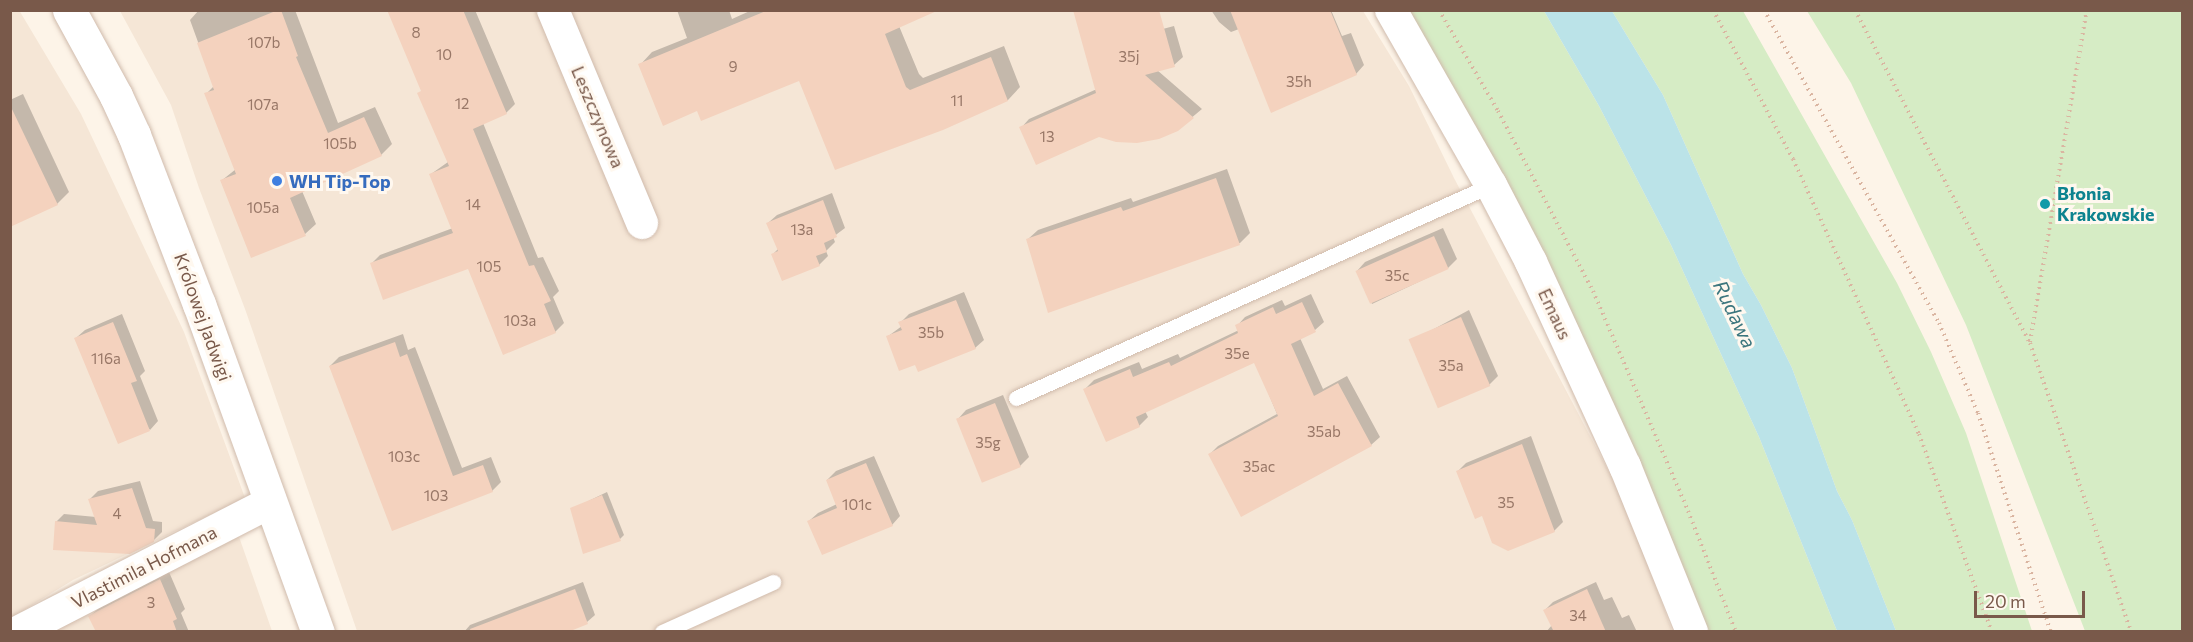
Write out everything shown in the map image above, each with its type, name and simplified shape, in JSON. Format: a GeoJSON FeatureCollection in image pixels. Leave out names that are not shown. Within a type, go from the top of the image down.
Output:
{"type":"FeatureCollection","features":[{"type":"Feature","properties":{"kind":"street","name":"Królowej Jadwigi"},"geometry":{"type":"LineString","coordinates":[[69,10],[116,96],[134,135],[318,632]]}},
{"type":"Feature","properties":{"kind":"street","name":"Leszczynowa"},"geometry":{"type":"LineString","coordinates":[[553,10],[642,222]]}},
{"type":"Feature","properties":{"kind":"street","name":"Emaus"},"geometry":{"type":"LineString","coordinates":[[1391,10],[1491,185],[1531,262],[1625,466],[1692,632]]}},
{"type":"Feature","properties":{"kind":"street","name":"Vlastimila Hofmana"},"geometry":{"type":"LineString","coordinates":[[18,632],[271,502]]}},
{"type":"Feature","properties":{"kind":"lane"},"geometry":{"type":"LineString","coordinates":[[1016,398],[1491,185]]}},
{"type":"Feature","properties":{"kind":"lane"},"geometry":{"type":"LineString","coordinates":[[662,632],[772,582]]}},
{"type":"Feature","properties":{"kind":"path"},"geometry":{"type":"LineString","coordinates":[[1713,10],[1793,159],[1919,434],[1992,632]]}},
{"type":"Feature","properties":{"kind":"path"},"geometry":{"type":"LineString","coordinates":[[1764,10],[1943,332],[1978,413],[2051,632]]}},
{"type":"Feature","properties":{"kind":"path"},"geometry":{"type":"LineString","coordinates":[[1855,10],[2030,343],[2131,632]]}},
{"type":"Feature","properties":{"kind":"path"},"geometry":{"type":"LineString","coordinates":[[2030,343],[2087,10]]}},
{"type":"Feature","properties":{"kind":"shaded area"},"geometry":{"type":"Polygon","coordinates":[[[19,10],[81,114],[184,332],[245,498],[73,580],[11,618],[10,11],[19,10]]]}},
{"type":"Feature","properties":{"kind":"shaded area"},"geometry":{"type":"Polygon","coordinates":[[[120,11],[1363,11],[1409,86],[1454,178],[1628,508],[1672,631],[357,631],[171,105],[120,11]]]}},
{"type":"Feature","properties":{"kind":"shaded area"},"geometry":{"type":"Polygon","coordinates":[[[237,531],[272,631],[31,632],[237,531]]]}},
{"type":"Feature","properties":{"kind":"green space"},"geometry":{"type":"Polygon","coordinates":[[[1405,11],[1544,11],[1599,106],[1671,245],[1759,437],[1837,631],[1707,631],[1405,11]]]}},
{"type":"Feature","properties":{"kind":"green space"},"geometry":{"type":"Polygon","coordinates":[[[1612,11],[1743,11],[1897,283],[1931,352],[1966,433],[2032,631],[1896,631],[1852,520],[1837,491],[1792,368],[1743,274],[1663,95],[1612,11]]]}},
{"type":"Feature","properties":{"kind":"green space","name":"Błonia Krakowskie"},"geometry":{"type":"Polygon","coordinates":[[[1807,11],[2182,11],[2182,631],[2085,631],[1966,325],[1851,83],[1807,11]]]}},
{"type":"Feature","properties":{"kind":"water","name":"Rudawa"},"geometry":{"type":"Polygon","coordinates":[[[1544,11],[1612,11],[1663,95],[1743,274],[1792,368],[1837,491],[1852,520],[1896,631],[1837,631],[1759,437],[1671,245],[1599,106],[1544,11]]]}},
{"type":"Feature","properties":{"kind":"building"},"geometry":{"type":"Polygon","coordinates":[[[281,10],[298,56],[296,57],[328,133],[364,117],[382,156],[290,198],[306,236],[251,258],[220,180],[236,174],[204,93],[214,90],[197,43],[281,10]]]}},
{"type":"Feature","properties":{"kind":"building"},"geometry":{"type":"Polygon","coordinates":[[[387,10],[463,10],[507,114],[473,129],[529,266],[534,265],[551,301],[544,304],[556,333],[503,355],[468,269],[383,300],[370,263],[453,233],[429,174],[449,166],[417,93],[421,91],[387,10]]]}},
{"type":"Feature","properties":{"kind":"building"},"geometry":{"type":"Polygon","coordinates":[[[768,10],[939,10],[885,34],[906,87],[910,90],[991,57],[1008,101],[943,130],[835,170],[799,81],[701,121],[697,111],[663,126],[638,64],[768,10]]]}},
{"type":"Feature","properties":{"kind":"building"},"geometry":{"type":"Polygon","coordinates":[[[1073,10],[1159,10],[1175,67],[1145,75],[1194,118],[1178,131],[1159,139],[1137,143],[1116,142],[1099,137],[1036,165],[1019,127],[1096,93],[1073,10]]]}},
{"type":"Feature","properties":{"kind":"building"},"geometry":{"type":"Polygon","coordinates":[[[1230,10],[1330,10],[1357,75],[1271,113],[1230,10]]]}},
{"type":"Feature","properties":{"kind":"building"},"geometry":{"type":"Polygon","coordinates":[[[10,105],[58,205],[10,227],[10,105]]]}},
{"type":"Feature","properties":{"kind":"building"},"geometry":{"type":"Polygon","coordinates":[[[1216,178],[1240,245],[1048,313],[1026,239],[1121,207],[1123,211],[1216,178]]]}},
{"type":"Feature","properties":{"kind":"building"},"geometry":{"type":"Polygon","coordinates":[[[823,200],[837,237],[824,243],[827,252],[816,256],[820,266],[782,281],[771,254],[778,251],[766,223],[823,200]]]}},
{"type":"Feature","properties":{"kind":"building"},"geometry":{"type":"Polygon","coordinates":[[[1434,236],[1449,269],[1370,304],[1355,271],[1434,236]]]}},
{"type":"Feature","properties":{"kind":"building"},"geometry":{"type":"Polygon","coordinates":[[[956,300],[976,349],[918,372],[915,365],[899,371],[886,336],[902,330],[898,322],[956,300]]]}},
{"type":"Feature","properties":{"kind":"building"},"geometry":{"type":"Polygon","coordinates":[[[1302,302],[1316,332],[1291,344],[1314,396],[1338,383],[1372,446],[1241,517],[1208,454],[1278,416],[1254,363],[1136,417],[1140,427],[1106,442],[1083,389],[1130,369],[1133,377],[1169,362],[1171,366],[1238,333],[1235,325],[1273,307],[1276,314],[1302,302]]]}},
{"type":"Feature","properties":{"kind":"building"},"geometry":{"type":"Polygon","coordinates":[[[1461,317],[1490,386],[1438,408],[1409,339],[1461,317]]]}},
{"type":"Feature","properties":{"kind":"building"},"geometry":{"type":"Polygon","coordinates":[[[113,322],[137,381],[131,383],[150,431],[118,444],[74,338],[113,322]]]}},
{"type":"Feature","properties":{"kind":"building"},"geometry":{"type":"Polygon","coordinates":[[[395,342],[400,357],[407,354],[453,476],[483,465],[493,492],[392,531],[329,366],[395,342]]]}},
{"type":"Feature","properties":{"kind":"building"},"geometry":{"type":"Polygon","coordinates":[[[995,403],[1021,467],[982,483],[956,419],[995,403]]]}},
{"type":"Feature","properties":{"kind":"building"},"geometry":{"type":"Polygon","coordinates":[[[1522,444],[1555,532],[1508,551],[1492,543],[1482,516],[1475,519],[1456,471],[1522,444]]]}},
{"type":"Feature","properties":{"kind":"building"},"geometry":{"type":"Polygon","coordinates":[[[866,463],[893,526],[822,555],[807,521],[837,508],[826,480],[866,463]]]}},
{"type":"Feature","properties":{"kind":"building"},"geometry":{"type":"Polygon","coordinates":[[[132,488],[146,528],[155,529],[154,542],[130,554],[53,550],[55,521],[97,525],[88,499],[132,488]]]}},
{"type":"Feature","properties":{"kind":"building"},"geometry":{"type":"Polygon","coordinates":[[[602,495],[621,541],[583,554],[570,508],[602,495]]]}},
{"type":"Feature","properties":{"kind":"building"},"geometry":{"type":"Polygon","coordinates":[[[160,579],[177,619],[173,621],[177,632],[96,632],[88,616],[160,579]]]}},
{"type":"Feature","properties":{"kind":"building"},"geometry":{"type":"Polygon","coordinates":[[[575,589],[588,624],[568,632],[471,632],[470,629],[575,589]]]}},
{"type":"Feature","properties":{"kind":"building"},"geometry":{"type":"Polygon","coordinates":[[[1587,589],[1606,632],[1554,632],[1543,610],[1587,589]]]}},
{"type":"Feature","properties":{"kind":"place","name":"WH Tip-Top"},"geometry":{"type":"Point","coordinates":[277,181]}},
{"type":"Feature","properties":{"kind":"place","name":"Błonia Krakowskie"},"geometry":{"type":"Point","coordinates":[2045,204]}}]}
